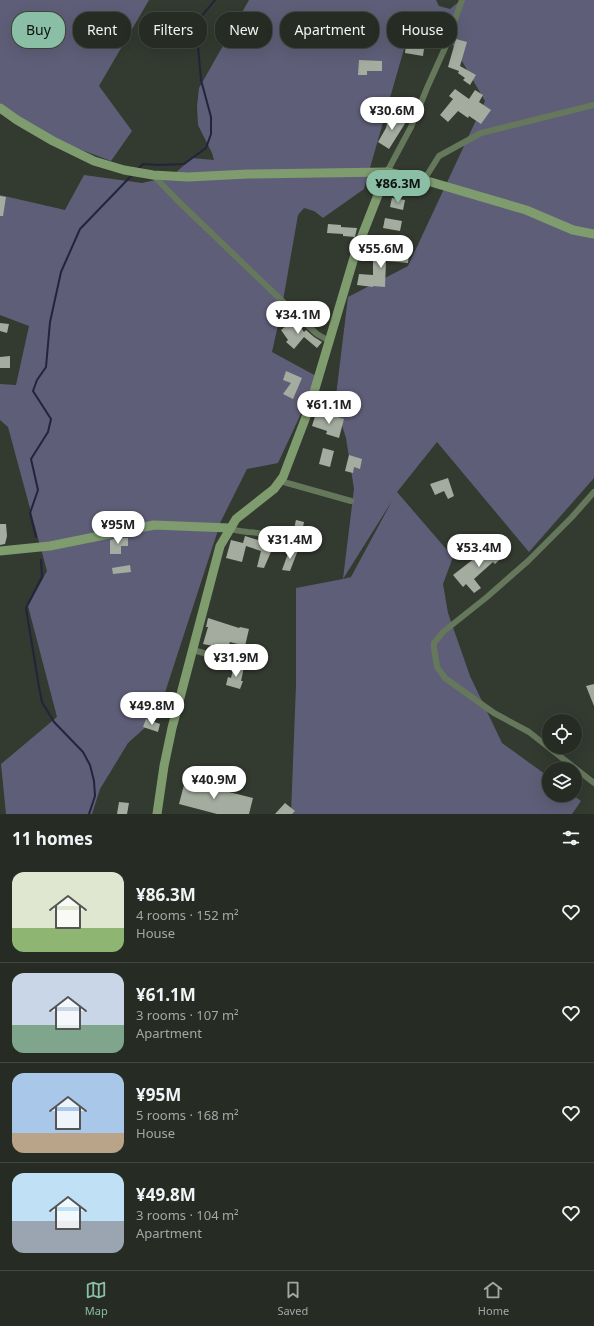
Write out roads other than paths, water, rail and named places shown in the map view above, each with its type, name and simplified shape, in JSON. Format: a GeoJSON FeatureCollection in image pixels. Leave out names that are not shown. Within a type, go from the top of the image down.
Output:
{"type":"FeatureCollection","features":[{"type":"Feature","properties":{"kind":"street"},"geometry":{"type":"LineString","coordinates":[[157,814],[164,766],[172,728],[220,546],[229,528],[236,519],[274,489],[280,481],[292,455],[309,409],[356,251],[387,172],[412,127],[445,48],[462,0]]}},
{"type":"Feature","properties":{"kind":"street"},"geometry":{"type":"LineString","coordinates":[[424,180],[439,156],[481,133],[594,106]]}},
{"type":"Feature","properties":{"kind":"street"},"geometry":{"type":"LineString","coordinates":[[0,108],[17,120],[53,141],[94,161],[124,170],[153,175],[188,177],[248,174],[387,172],[424,180],[526,210],[573,230],[594,234]]}},
{"type":"Feature","properties":{"kind":"street"},"geometry":{"type":"LineString","coordinates":[[153,175],[178,201],[300,318],[317,334],[324,338]]}},
{"type":"Feature","properties":{"kind":"street"},"geometry":{"type":"LineString","coordinates":[[280,481],[351,501]]}},
{"type":"Feature","properties":{"kind":"street"},"geometry":{"type":"LineString","coordinates":[[594,492],[572,517],[528,561],[487,597],[443,632],[434,643],[437,667],[445,678],[494,713],[529,732],[594,783]]}},
{"type":"Feature","properties":{"kind":"street"},"geometry":{"type":"LineString","coordinates":[[0,551],[50,546],[154,525],[229,528],[237,531],[281,538],[295,543]]}},
{"type":"Feature","properties":{"kind":"street"},"geometry":{"type":"LineString","coordinates":[[193,650],[239,663]]}},
{"type":"Feature","properties":{"kind":"waterway"},"geometry":{"type":"LineString","coordinates":[[137,170],[143,164],[184,164],[206,148],[211,134],[211,117],[201,80],[197,35],[201,17],[215,0]]}},
{"type":"Feature","properties":{"kind":"waterway"},"geometry":{"type":"LineString","coordinates":[[36,537],[30,513],[38,490],[31,459],[48,432],[51,419],[33,391],[37,380],[46,367],[50,322],[61,272],[80,229],[133,174]]}},
{"type":"Feature","properties":{"kind":"waterway"},"geometry":{"type":"LineString","coordinates":[[41,560],[42,577],[26,608],[39,687],[42,702],[54,722],[83,752],[90,765],[94,781],[95,796],[89,814]]}}]}
